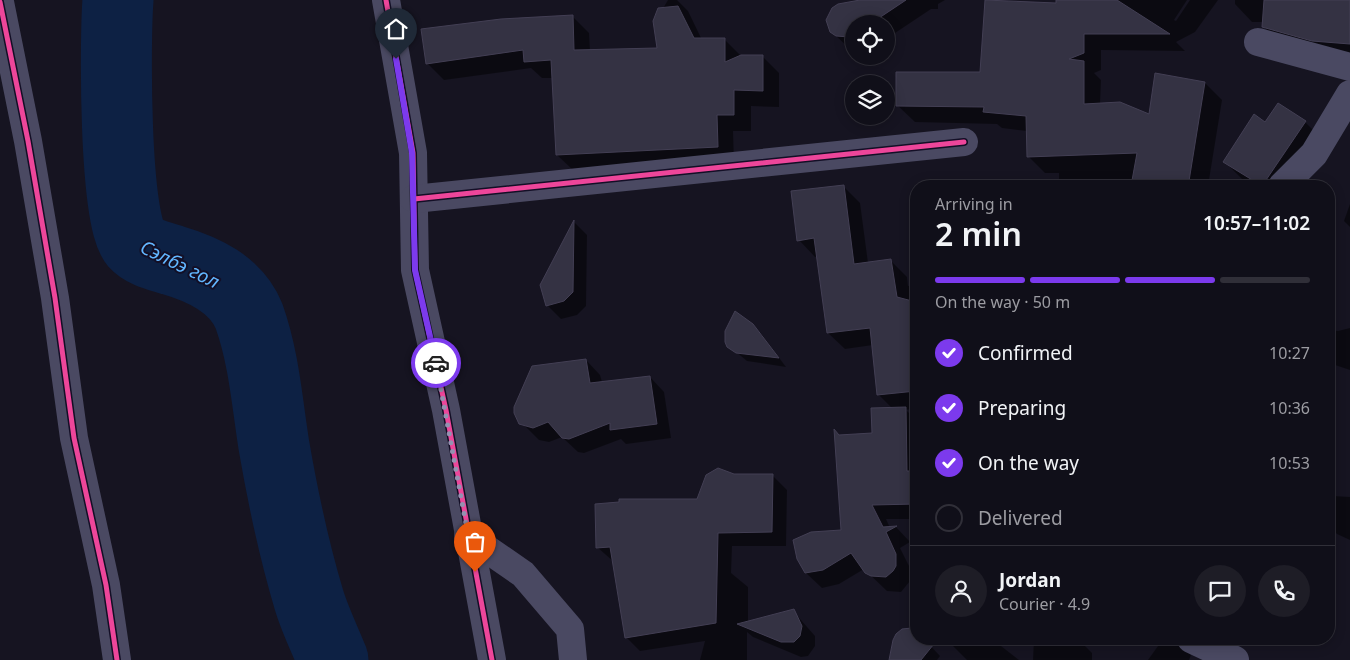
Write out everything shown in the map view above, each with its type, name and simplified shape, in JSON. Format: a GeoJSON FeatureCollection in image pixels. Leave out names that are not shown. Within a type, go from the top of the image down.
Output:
{"type":"FeatureCollection","features":[{"type":"Feature","properties":{"kind":"street"},"geometry":{"type":"LineString","coordinates":[[386,0],[412,153],[415,270],[446,410],[492,660]]}},
{"type":"Feature","properties":{"kind":"street"},"geometry":{"type":"LineString","coordinates":[[0,2],[28,141],[56,298],[74,438],[106,585],[117,660]]}},
{"type":"Feature","properties":{"kind":"street"},"geometry":{"type":"LineString","coordinates":[[1258,42],[1350,67]]}},
{"type":"Feature","properties":{"kind":"street"},"geometry":{"type":"LineString","coordinates":[[1288,180],[1314,154],[1350,94]]}},
{"type":"Feature","properties":{"kind":"street"},"geometry":{"type":"LineString","coordinates":[[414,199],[964,142]]}},
{"type":"Feature","properties":{"kind":"street"},"geometry":{"type":"LineString","coordinates":[[468,536],[523,574],[570,629],[573,660]]}},
{"type":"Feature","properties":{"kind":"street"},"geometry":{"type":"LineString","coordinates":[[1204,645],[1235,660]]}},
{"type":"Feature","properties":{"kind":"building"},"geometry":{"type":"Polygon","coordinates":[[[860,0],[906,0],[884,15],[845,15],[845,37],[836,36],[830,32],[826,20],[832,8],[838,4],[860,0]]]}},
{"type":"Feature","properties":{"kind":"building"},"geometry":{"type":"Polygon","coordinates":[[[985,0],[1056,3],[1056,0],[1117,0],[1170,34],[1084,34],[1084,53],[1069,59],[1084,61],[1084,104],[1120,102],[1149,114],[1155,73],[1205,82],[1189,180],[1132,180],[1137,153],[1027,157],[1026,116],[983,112],[984,107],[896,106],[896,72],[980,72],[985,0]]]}},
{"type":"Feature","properties":{"kind":"building"},"geometry":{"type":"Polygon","coordinates":[[[1264,0],[1350,0],[1350,44],[1312,41],[1262,27],[1264,0]]]}},
{"type":"Feature","properties":{"kind":"building"},"geometry":{"type":"Polygon","coordinates":[[[678,6],[694,38],[725,38],[725,62],[741,55],[763,55],[763,91],[734,90],[734,115],[717,115],[718,147],[556,155],[551,60],[524,62],[523,50],[426,64],[421,29],[501,19],[573,15],[574,50],[657,48],[653,21],[658,8],[678,6]]]}},
{"type":"Feature","properties":{"kind":"building"},"geometry":{"type":"Polygon","coordinates":[[[1278,103],[1306,121],[1266,180],[1252,180],[1223,162],[1254,114],[1265,122],[1278,103]]]}},
{"type":"Feature","properties":{"kind":"building"},"geometry":{"type":"Polygon","coordinates":[[[844,185],[854,264],[891,259],[897,297],[910,300],[910,392],[877,395],[870,328],[827,333],[814,238],[797,241],[791,191],[844,185]]]}},
{"type":"Feature","properties":{"kind":"building"},"geometry":{"type":"Polygon","coordinates":[[[574,220],[573,292],[564,301],[546,306],[540,285],[574,220]]]}},
{"type":"Feature","properties":{"kind":"building"},"geometry":{"type":"Polygon","coordinates":[[[735,311],[753,324],[779,358],[736,353],[727,347],[725,331],[735,311]]]}},
{"type":"Feature","properties":{"kind":"building"},"geometry":{"type":"Polygon","coordinates":[[[586,359],[590,383],[650,376],[657,424],[610,430],[610,423],[569,439],[562,438],[548,422],[533,428],[519,424],[514,413],[514,407],[532,366],[586,359]]]}},
{"type":"Feature","properties":{"kind":"building"},"geometry":{"type":"Polygon","coordinates":[[[906,407],[907,471],[910,471],[910,504],[872,505],[883,527],[897,526],[886,532],[896,554],[896,566],[886,577],[871,576],[865,573],[851,553],[823,570],[805,573],[797,559],[793,540],[811,532],[841,530],[834,429],[839,435],[872,433],[871,408],[906,407]]]}},
{"type":"Feature","properties":{"kind":"building"},"geometry":{"type":"Polygon","coordinates":[[[718,468],[734,474],[773,474],[772,532],[718,533],[716,623],[625,638],[610,547],[596,548],[595,504],[619,502],[619,499],[697,499],[706,475],[718,468]]]}},
{"type":"Feature","properties":{"kind":"building"},"geometry":{"type":"Polygon","coordinates":[[[794,609],[802,626],[800,636],[794,642],[781,642],[737,624],[794,609]]]}},
{"type":"Feature","properties":{"kind":"building"},"geometry":{"type":"Polygon","coordinates":[[[910,628],[910,645],[933,645],[921,660],[889,660],[893,640],[902,629],[910,628]]]}},
{"type":"Feature","properties":{"kind":"waterway","name":"Сэлбэ гол"},"geometry":{"type":"LineString","coordinates":[[118,0],[116,51],[118,127],[123,200],[128,227],[135,243],[143,249],[152,254],[195,268],[217,279],[236,295],[249,316],[262,364],[277,465],[294,543],[311,608],[333,660]]}},
{"type":"Feature","properties":{"kind":"cycle path"},"geometry":{"type":"LineString","coordinates":[[386,0],[413,153],[415,270],[446,410],[492,660]]}},
{"type":"Feature","properties":{"kind":"cycle path"},"geometry":{"type":"LineString","coordinates":[[0,2],[28,141],[55,298],[74,438],[106,585],[117,660]]}},
{"type":"Feature","properties":{"kind":"cycle path"},"geometry":{"type":"LineString","coordinates":[[414,199],[964,142]]}},
{"type":"Feature","properties":{"kind":"way so far"},"geometry":{"type":"LineString","coordinates":[[436,363],[475,572]]}},
{"type":"Feature","properties":{"kind":"route"},"geometry":{"type":"LineString","coordinates":[[396,59],[412,153],[415,270],[436,363]]}}]}
